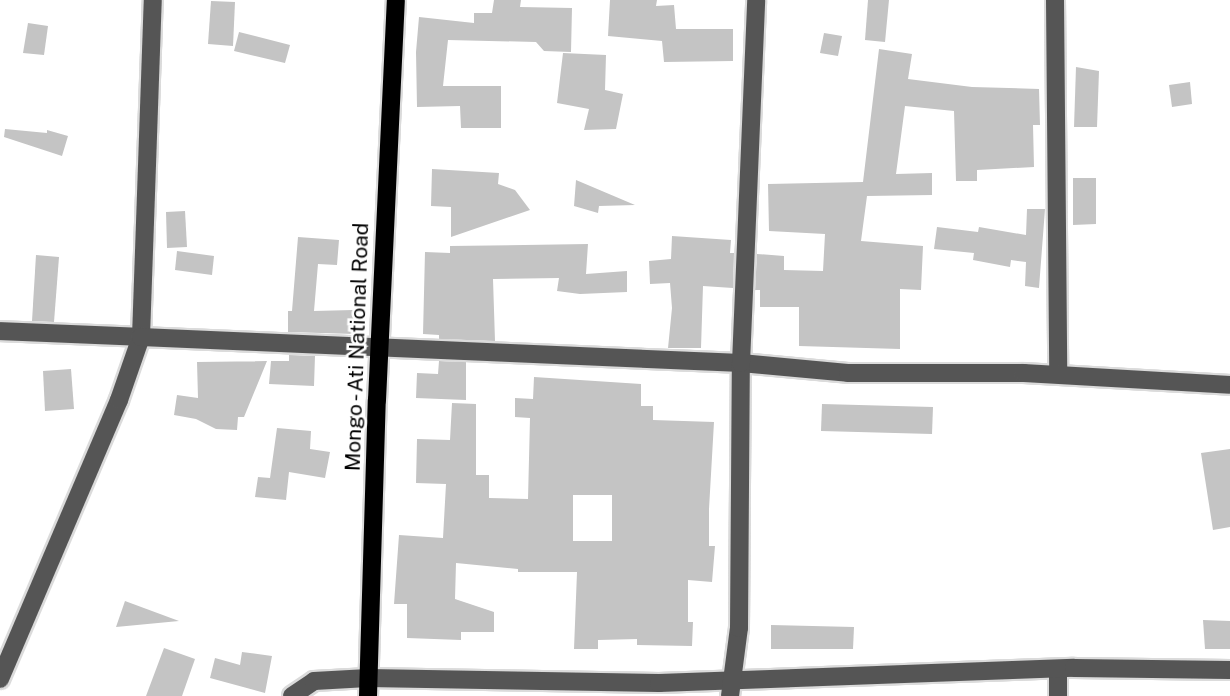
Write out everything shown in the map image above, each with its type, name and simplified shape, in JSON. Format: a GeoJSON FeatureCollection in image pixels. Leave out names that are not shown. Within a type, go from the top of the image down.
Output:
{"type":"FeatureCollection","features":[{"type":"Feature","properties":{"kind":"main road","name":"Mongo - Ati National Road"},"geometry":{"type":"LineString","coordinates":[[368,687],[379,347],[396,0]]}},
{"type":"Feature","properties":{"kind":"street"},"geometry":{"type":"LineString","coordinates":[[0,679],[119,400],[141,337],[153,0]]}},
{"type":"Feature","properties":{"kind":"street"},"geometry":{"type":"LineString","coordinates":[[730,688],[739,628],[741,363],[756,0]]}},
{"type":"Feature","properties":{"kind":"street"},"geometry":{"type":"LineString","coordinates":[[1055,0],[1058,374]]}},
{"type":"Feature","properties":{"kind":"street"},"geometry":{"type":"LineString","coordinates":[[0,331],[741,363],[848,373],[1058,374],[1230,385]]}},
{"type":"Feature","properties":{"kind":"street"},"geometry":{"type":"LineString","coordinates":[[292,696],[314,681],[368,687],[659,683],[730,688],[1058,669],[1230,670]]}},
{"type":"Feature","properties":{"kind":"street"},"geometry":{"type":"LineString","coordinates":[[1058,669],[1058,696]]}},
{"type":"Feature","properties":{"kind":"building"},"geometry":{"type":"Polygon","coordinates":[[[494,0],[521,0],[520,7],[572,8],[571,52],[544,51],[536,42],[448,40],[443,86],[501,86],[501,128],[461,128],[460,106],[417,107],[416,52],[419,17],[474,23],[474,13],[492,13],[494,0]]]}},
{"type":"Feature","properties":{"kind":"building"},"geometry":{"type":"Polygon","coordinates":[[[610,0],[657,0],[656,6],[674,5],[676,29],[733,29],[733,61],[664,62],[662,41],[608,36],[610,0]]]}},
{"type":"Feature","properties":{"kind":"building"},"geometry":{"type":"Polygon","coordinates":[[[868,0],[889,0],[885,42],[865,40],[868,0]]]}},
{"type":"Feature","properties":{"kind":"building"},"geometry":{"type":"Polygon","coordinates":[[[211,1],[235,2],[233,46],[208,44],[211,1]]]}},
{"type":"Feature","properties":{"kind":"building"},"geometry":{"type":"Polygon","coordinates":[[[28,23],[48,26],[44,55],[23,53],[28,23]]]}},
{"type":"Feature","properties":{"kind":"building"},"geometry":{"type":"Polygon","coordinates":[[[239,32],[290,45],[285,63],[234,51],[239,32]]]}},
{"type":"Feature","properties":{"kind":"building"},"geometry":{"type":"Polygon","coordinates":[[[824,33],[842,36],[838,56],[820,53],[824,33]]]}},
{"type":"Feature","properties":{"kind":"building"},"geometry":{"type":"Polygon","coordinates":[[[879,49],[912,54],[908,79],[972,87],[1039,89],[1040,125],[1033,125],[1034,167],[977,170],[977,181],[956,181],[954,111],[905,106],[896,174],[932,173],[932,195],[867,196],[861,241],[923,246],[921,290],[900,289],[900,349],[799,346],[799,307],[760,307],[760,290],[755,290],[757,254],[784,256],[784,270],[823,271],[825,234],[769,231],[768,184],[863,182],[879,49]]]}},
{"type":"Feature","properties":{"kind":"building"},"geometry":{"type":"Polygon","coordinates":[[[563,53],[606,55],[605,90],[623,94],[616,129],[584,130],[589,109],[557,103],[563,53]]]}},
{"type":"Feature","properties":{"kind":"building"},"geometry":{"type":"Polygon","coordinates":[[[1076,67],[1099,71],[1097,127],[1074,127],[1076,67]]]}},
{"type":"Feature","properties":{"kind":"building"},"geometry":{"type":"Polygon","coordinates":[[[1190,82],[1192,104],[1172,107],[1169,85],[1190,82]]]}},
{"type":"Feature","properties":{"kind":"building"},"geometry":{"type":"Polygon","coordinates":[[[5,129],[47,133],[47,130],[68,136],[62,156],[4,137],[5,129]]]}},
{"type":"Feature","properties":{"kind":"building"},"geometry":{"type":"Polygon","coordinates":[[[432,169],[499,173],[498,184],[515,190],[530,210],[451,237],[451,207],[431,206],[432,169]]]}},
{"type":"Feature","properties":{"kind":"building"},"geometry":{"type":"Polygon","coordinates":[[[1073,178],[1096,178],[1096,224],[1073,225],[1073,178]]]}},
{"type":"Feature","properties":{"kind":"building"},"geometry":{"type":"Polygon","coordinates":[[[576,180],[635,205],[599,206],[598,213],[574,206],[576,180]]]}},
{"type":"Feature","properties":{"kind":"building"},"geometry":{"type":"Polygon","coordinates":[[[1027,209],[1045,209],[1039,288],[1025,286],[1026,262],[1011,260],[1010,267],[973,260],[974,253],[934,249],[937,227],[978,232],[979,227],[1026,235],[1027,209]]]}},
{"type":"Feature","properties":{"kind":"building"},"geometry":{"type":"Polygon","coordinates":[[[185,211],[187,247],[167,248],[166,212],[185,211]]]}},
{"type":"Feature","properties":{"kind":"building"},"geometry":{"type":"Polygon","coordinates":[[[672,236],[731,240],[730,253],[734,253],[733,288],[703,286],[701,348],[668,348],[672,308],[670,283],[650,284],[649,261],[671,259],[672,236]]]}},
{"type":"Feature","properties":{"kind":"building"},"geometry":{"type":"Polygon","coordinates":[[[298,237],[339,240],[337,265],[318,264],[314,311],[353,310],[354,334],[288,332],[288,311],[292,311],[298,237]]]}},
{"type":"Feature","properties":{"kind":"building"},"geometry":{"type":"Polygon","coordinates":[[[588,244],[586,274],[627,271],[627,292],[580,294],[557,291],[559,278],[493,279],[495,341],[439,339],[439,335],[423,334],[425,252],[450,253],[450,246],[588,244]]]}},
{"type":"Feature","properties":{"kind":"building"},"geometry":{"type":"Polygon","coordinates":[[[177,251],[214,256],[212,275],[175,270],[177,251]]]}},
{"type":"Feature","properties":{"kind":"building"},"geometry":{"type":"Polygon","coordinates":[[[36,255],[59,257],[54,322],[32,321],[36,255]]]}},
{"type":"Feature","properties":{"kind":"building"},"geometry":{"type":"Polygon","coordinates":[[[289,355],[315,356],[314,386],[269,384],[271,361],[289,361],[289,355]]]}},
{"type":"Feature","properties":{"kind":"building"},"geometry":{"type":"Polygon","coordinates":[[[267,361],[244,417],[238,417],[237,430],[216,429],[196,419],[174,415],[177,395],[198,398],[197,362],[267,361]]]}},
{"type":"Feature","properties":{"kind":"building"},"geometry":{"type":"Polygon","coordinates":[[[439,361],[466,362],[466,400],[416,398],[417,373],[438,374],[439,361]]]}},
{"type":"Feature","properties":{"kind":"building"},"geometry":{"type":"Polygon","coordinates":[[[71,369],[74,409],[45,411],[43,371],[71,369]]]}},
{"type":"Feature","properties":{"kind":"building"},"geometry":{"type":"Polygon","coordinates":[[[534,377],[641,384],[641,406],[653,406],[653,420],[714,422],[709,509],[709,546],[715,546],[712,582],[688,580],[688,622],[693,622],[692,646],[637,645],[637,639],[598,640],[598,649],[574,649],[577,572],[518,572],[518,569],[456,563],[455,599],[494,612],[494,632],[461,632],[461,640],[407,638],[407,604],[394,604],[399,535],[443,538],[446,484],[416,483],[417,439],[450,440],[452,403],[476,404],[476,475],[489,475],[489,498],[528,499],[530,418],[515,417],[515,398],[533,399],[534,377]],[[573,495],[573,541],[612,541],[612,495],[573,495]]]}},
{"type":"Feature","properties":{"kind":"building"},"geometry":{"type":"Polygon","coordinates":[[[822,404],[933,407],[932,434],[821,431],[822,404]]]}},
{"type":"Feature","properties":{"kind":"building"},"geometry":{"type":"Polygon","coordinates":[[[277,428],[311,431],[310,449],[330,452],[325,478],[289,472],[286,500],[255,497],[258,477],[270,478],[277,428]]]}},
{"type":"Feature","properties":{"kind":"building"},"geometry":{"type":"Polygon","coordinates":[[[1230,449],[1230,527],[1213,530],[1201,453],[1230,449]]]}},
{"type":"Feature","properties":{"kind":"building"},"geometry":{"type":"Polygon","coordinates":[[[125,601],[179,621],[116,627],[125,601]]]}},
{"type":"Feature","properties":{"kind":"building"},"geometry":{"type":"Polygon","coordinates":[[[1203,620],[1230,621],[1230,649],[1205,649],[1203,620]]]}},
{"type":"Feature","properties":{"kind":"building"},"geometry":{"type":"Polygon","coordinates":[[[771,625],[854,627],[853,649],[771,649],[771,625]]]}},
{"type":"Feature","properties":{"kind":"building"},"geometry":{"type":"Polygon","coordinates":[[[164,648],[195,659],[182,696],[146,696],[164,648]]]}},
{"type":"Feature","properties":{"kind":"building"},"geometry":{"type":"Polygon","coordinates":[[[242,652],[272,656],[265,693],[210,678],[215,658],[240,665],[242,652]]]}}]}
